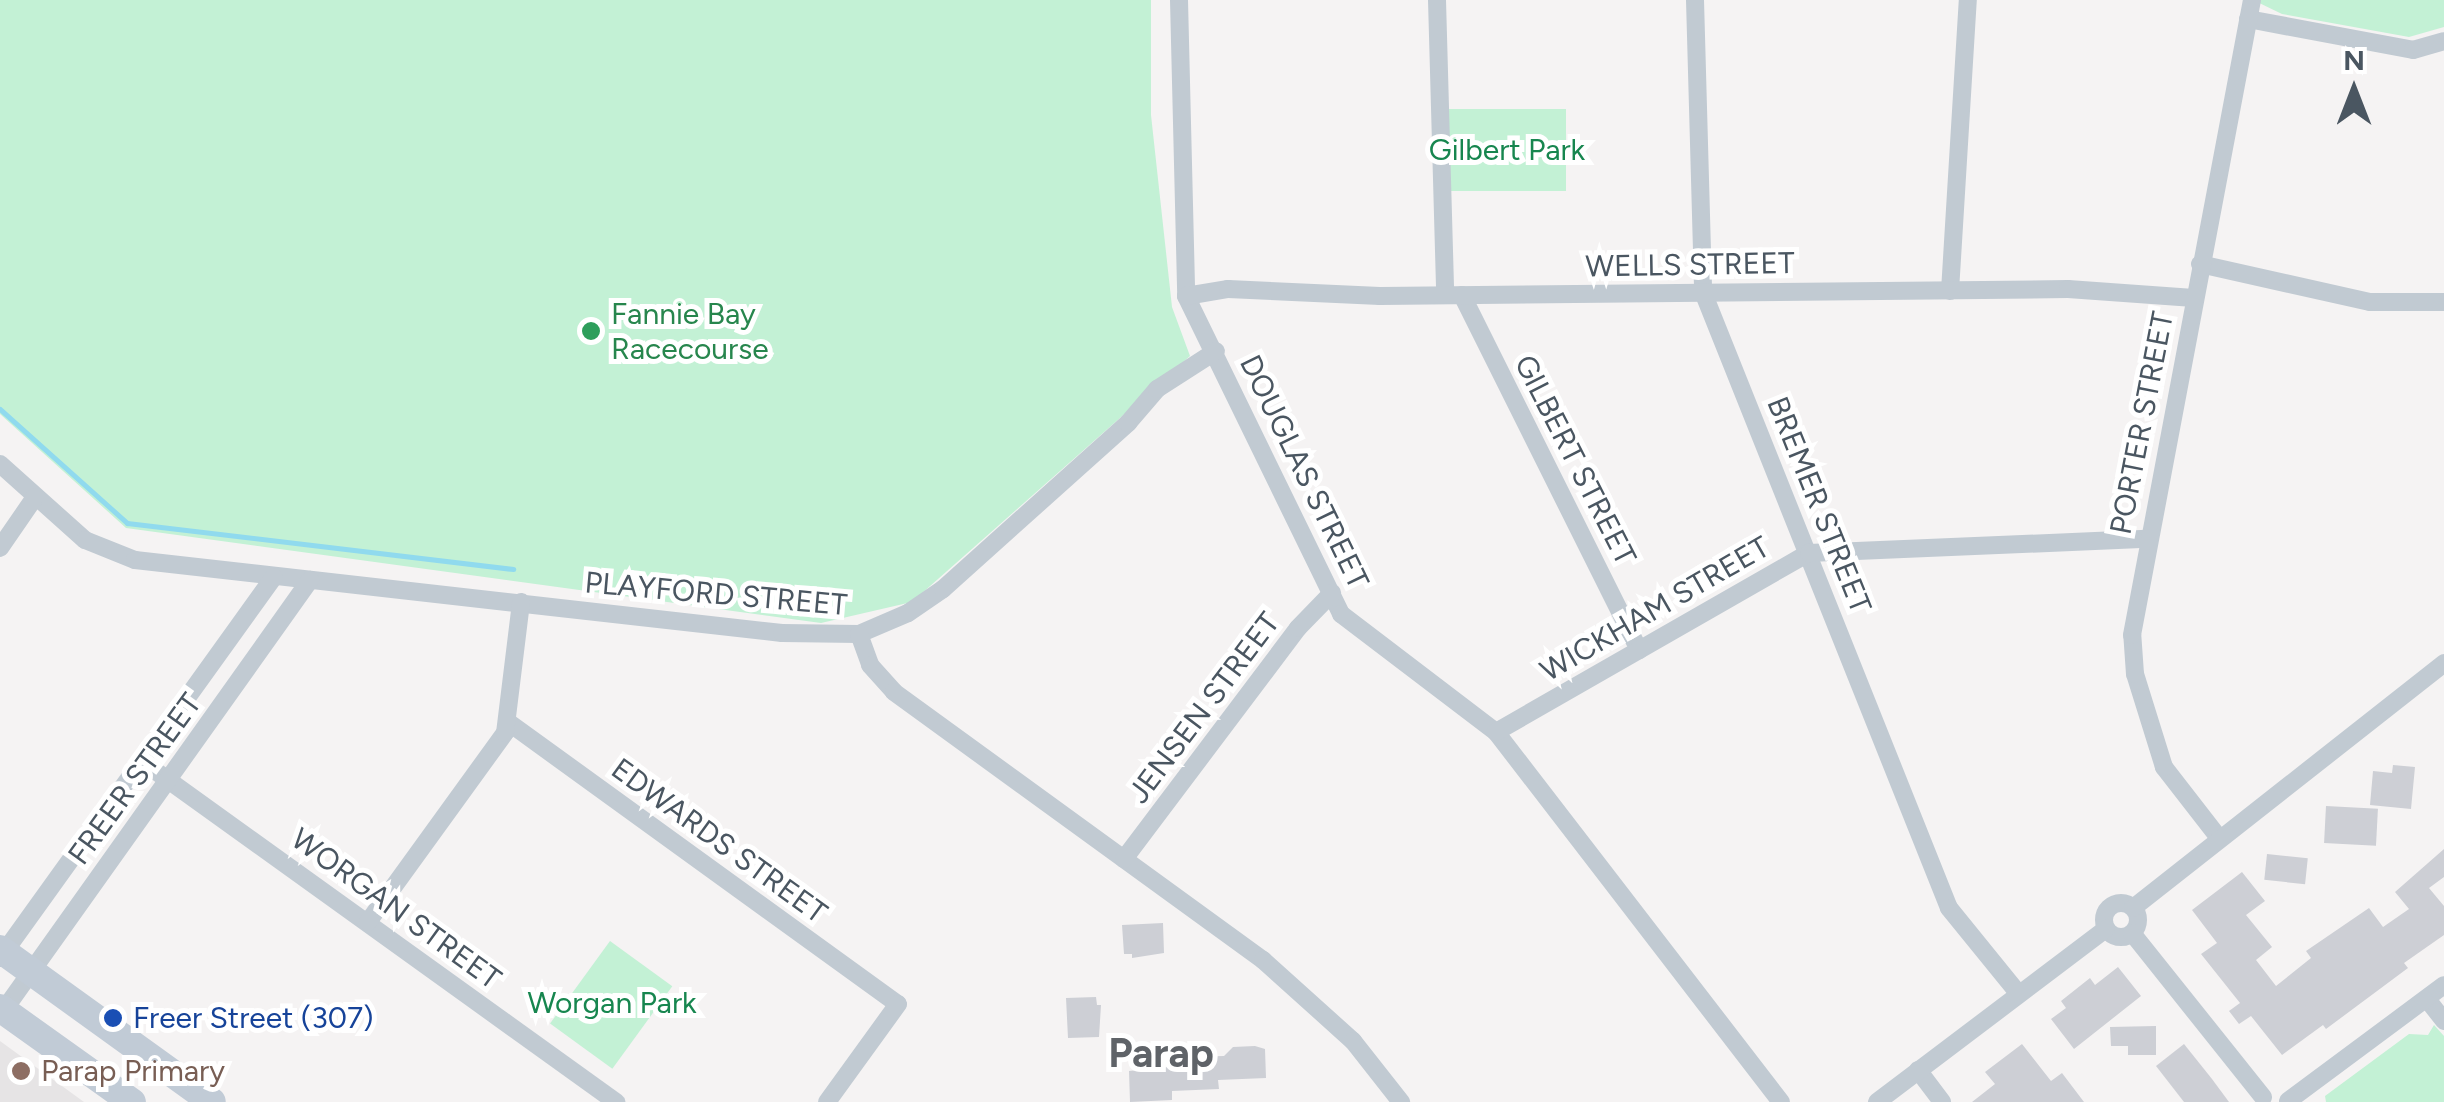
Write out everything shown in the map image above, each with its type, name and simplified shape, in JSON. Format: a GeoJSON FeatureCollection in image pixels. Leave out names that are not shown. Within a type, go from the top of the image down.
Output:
{"type":"FeatureCollection","features":[{"type":"Feature","properties":{"kind":"street","name":"DOUGLAS STREET"},"geometry":{"type":"LineString","coordinates":[[1179,0],[1186,296],[1332,593],[1348,622],[1496,732],[1781,1102]]}},
{"type":"Feature","properties":{"kind":"street","name":"GILBERT STREET"},"geometry":{"type":"LineString","coordinates":[[1436,0],[1454,295],[1639,650]]}},
{"type":"Feature","properties":{"kind":"street","name":"BREMER STREET"},"geometry":{"type":"LineString","coordinates":[[1695,0],[1703,292],[1949,908],[2018,993]]}},
{"type":"Feature","properties":{"kind":"street"},"geometry":{"type":"LineString","coordinates":[[1950,290],[1968,0]]}},
{"type":"Feature","properties":{"kind":"street","name":"PORTER STREET"},"geometry":{"type":"LineString","coordinates":[[2219,838],[2164,767],[2135,674],[2132,636],[2147,539],[2252,0]]}},
{"type":"Feature","properties":{"kind":"street"},"geometry":{"type":"LineString","coordinates":[[2248,19],[2413,50],[2444,41]]}},
{"type":"Feature","properties":{"kind":"street"},"geometry":{"type":"LineString","coordinates":[[2200,264],[2370,302],[2444,302]]}},
{"type":"Feature","properties":{"kind":"street","name":"WELLS STREET"},"geometry":{"type":"LineString","coordinates":[[1186,296],[1228,289],[1454,295],[2068,289],[2194,298]]}},
{"type":"Feature","properties":{"kind":"street"},"geometry":{"type":"LineString","coordinates":[[858,634],[908,613],[943,589],[1128,423],[1157,389],[1216,351]]}},
{"type":"Feature","properties":{"kind":"street","name":"PLAYFORD STREET"},"geometry":{"type":"LineString","coordinates":[[0,464],[85,540],[118,556],[782,633],[858,634],[870,664],[894,692],[1303,992],[1353,1041],[1401,1102]]}},
{"type":"Feature","properties":{"kind":"street"},"geometry":{"type":"LineString","coordinates":[[0,548],[36,496]]}},
{"type":"Feature","properties":{"kind":"street","name":"WICKHAM STREET"},"geometry":{"type":"LineString","coordinates":[[1496,732],[1809,553],[2147,539]]}},
{"type":"Feature","properties":{"kind":"street","name":"FREER STREET"},"geometry":{"type":"LineString","coordinates":[[2,953],[144,762],[274,577]]}},
{"type":"Feature","properties":{"kind":"street","name":"FREER STREET"},"geometry":{"type":"LineString","coordinates":[[2,1009],[310,580]]}},
{"type":"Feature","properties":{"kind":"street","name":"JENSEN STREET"},"geometry":{"type":"LineString","coordinates":[[1124,859],[1298,628],[1332,593]]}},
{"type":"Feature","properties":{"kind":"street"},"geometry":{"type":"LineString","coordinates":[[368,922],[500,743],[508,722],[521,602]]}},
{"type":"Feature","properties":{"kind":"street"},"geometry":{"type":"LineString","coordinates":[[2133,908],[2444,663]]}},
{"type":"Feature","properties":{"kind":"street","name":"EDWARDS STREET"},"geometry":{"type":"LineString","coordinates":[[508,722],[898,1004],[826,1102]]}},
{"type":"Feature","properties":{"kind":"street","name":"WORGAN STREET"},"geometry":{"type":"LineString","coordinates":[[144,762],[616,1102]]}},
{"type":"Feature","properties":{"kind":"street"},"geometry":{"type":"LineString","coordinates":[[2124,903],[2133,908],[2138,921],[2132,934],[2115,936],[2106,929],[2104,914],[2110,906],[2124,903]]}},
{"type":"Feature","properties":{"kind":"street"},"geometry":{"type":"LineString","coordinates":[[1877,1102],[2106,929]]}},
{"type":"Feature","properties":{"kind":"street"},"geometry":{"type":"LineString","coordinates":[[2132,934],[2261,1099],[2279,1094],[2288,1101],[2444,985]]}},
{"type":"Feature","properties":{"kind":"street"},"geometry":{"type":"LineString","coordinates":[[2,953],[31,969],[212,1102]]}},
{"type":"Feature","properties":{"kind":"street"},"geometry":{"type":"LineString","coordinates":[[2427,999],[2444,1020]]}},
{"type":"Feature","properties":{"kind":"street"},"geometry":{"type":"LineString","coordinates":[[2,1009],[132,1102]]}},
{"type":"Feature","properties":{"kind":"street"},"geometry":{"type":"LineString","coordinates":[[1918,1070],[1942,1102]]}},
{"type":"Feature","properties":{"kind":"shaded area","name":"Parap Primary"},"geometry":{"type":"Polygon","coordinates":[[[0,1041],[84,1102],[0,1102],[0,1041]]]}},
{"type":"Feature","properties":{"kind":"green space","name":"Fannie Bay Racecourse"},"geometry":{"type":"Polygon","coordinates":[[[0,0],[1151,0],[1151,115],[1172,307],[1190,356],[912,602],[821,623],[126,528],[0,414],[0,0]]]}},
{"type":"Feature","properties":{"kind":"green space"},"geometry":{"type":"Polygon","coordinates":[[[2253,0],[2444,0],[2444,27],[2409,37],[2282,14],[2253,0]]]}},
{"type":"Feature","properties":{"kind":"green space","name":"Gilbert Park"},"geometry":{"type":"Polygon","coordinates":[[[1448,109],[1566,109],[1566,191],[1448,191],[1448,109]]]}},
{"type":"Feature","properties":{"kind":"green space","name":"Worgan Park"},"geometry":{"type":"Polygon","coordinates":[[[610,941],[672,986],[612,1069],[550,1024],[610,941]]]}},
{"type":"Feature","properties":{"kind":"green space"},"geometry":{"type":"Polygon","coordinates":[[[2434,1025],[2444,1036],[2444,1102],[2326,1102],[2325,1096],[2409,1034],[2428,1035],[2434,1025]]]}},
{"type":"Feature","properties":{"kind":"building"},"geometry":{"type":"Polygon","coordinates":[[[2393,765],[2415,767],[2411,809],[2370,805],[2373,771],[2392,773],[2393,765]]]}},
{"type":"Feature","properties":{"kind":"building"},"geometry":{"type":"Polygon","coordinates":[[[2326,806],[2378,809],[2376,846],[2324,843],[2326,806]]]}},
{"type":"Feature","properties":{"kind":"building"},"geometry":{"type":"Polygon","coordinates":[[[2444,849],[2444,877],[2429,888],[2444,906],[2444,935],[2404,963],[2408,968],[2326,1029],[2323,1025],[2282,1055],[2251,1016],[2239,1024],[2229,1011],[2240,1003],[2201,954],[2217,943],[2192,910],[2242,872],[2265,901],[2246,915],[2272,947],[2256,960],[2276,986],[2311,958],[2306,951],[2369,908],[2383,927],[2409,909],[2395,892],[2444,849]]]}},
{"type":"Feature","properties":{"kind":"building"},"geometry":{"type":"Polygon","coordinates":[[[2267,854],[2308,858],[2305,884],[2264,880],[2267,854]]]}},
{"type":"Feature","properties":{"kind":"building"},"geometry":{"type":"Polygon","coordinates":[[[1163,923],[1164,953],[1132,958],[1132,954],[1124,954],[1122,925],[1163,923]]]}},
{"type":"Feature","properties":{"kind":"building"},"geometry":{"type":"Polygon","coordinates":[[[2118,967],[2141,996],[2074,1049],[2051,1019],[2066,1008],[2061,1001],[2090,978],[2095,985],[2118,967]]]}},
{"type":"Feature","properties":{"kind":"building"},"geometry":{"type":"Polygon","coordinates":[[[1096,997],[1097,1005],[1101,1005],[1099,1037],[1068,1038],[1066,998],[1096,997]]]}},
{"type":"Feature","properties":{"kind":"building"},"geometry":{"type":"Polygon","coordinates":[[[2156,1026],[2156,1055],[2128,1055],[2128,1046],[2111,1046],[2110,1027],[2156,1026]]]}},
{"type":"Feature","properties":{"kind":"building"},"geometry":{"type":"Polygon","coordinates":[[[2022,1044],[2051,1081],[2062,1073],[2084,1102],[1972,1102],[1995,1084],[1985,1072],[2022,1044]]]}},
{"type":"Feature","properties":{"kind":"building"},"geometry":{"type":"Polygon","coordinates":[[[2184,1044],[2229,1102],[2184,1102],[2156,1066],[2184,1044]]]}},
{"type":"Feature","properties":{"kind":"building"},"geometry":{"type":"Polygon","coordinates":[[[1233,1047],[1265,1049],[1266,1078],[1218,1080],[1219,1089],[1172,1091],[1172,1100],[1130,1102],[1129,1071],[1177,1066],[1185,1057],[1224,1056],[1233,1047]]]}},
{"type":"Feature","properties":{"kind":"waterway"},"geometry":{"type":"LineString","coordinates":[[0,409],[127,523],[513,569]]}},
{"type":"Feature","properties":{"kind":"place","name":"Fannie Bay Racecourse"},"geometry":{"type":"Point","coordinates":[591,331]}},
{"type":"Feature","properties":{"kind":"place","name":"Freer Street (307)"},"geometry":{"type":"Point","coordinates":[113,1018]}},
{"type":"Feature","properties":{"kind":"place","name":"Parap Primary"},"geometry":{"type":"Point","coordinates":[21,1071]}},
{"type":"Feature","properties":{"kind":"district","name":"Parap"},"geometry":{"type":"Point","coordinates":[1161,1053]}}]}
